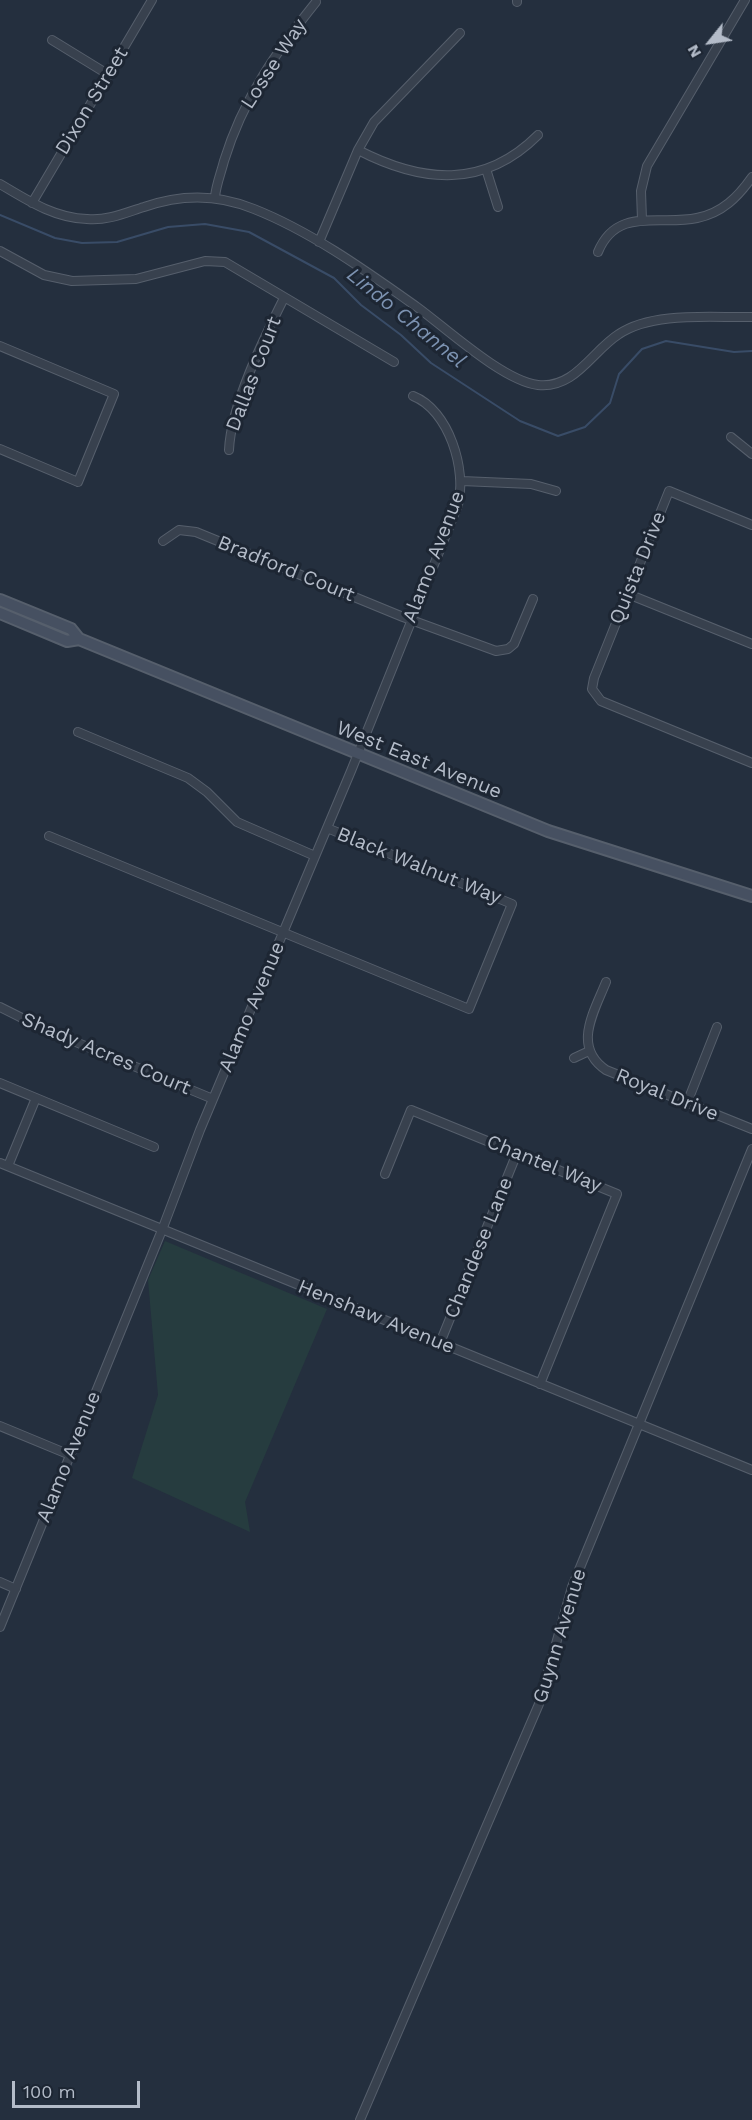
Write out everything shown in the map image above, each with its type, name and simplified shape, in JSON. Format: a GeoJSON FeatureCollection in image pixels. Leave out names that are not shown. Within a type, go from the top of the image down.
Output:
{"type":"FeatureCollection","features":[{"type":"Feature","properties":{"kind":"main road","name":"West East Avenue"},"geometry":{"type":"LineString","coordinates":[[0,600],[71,629],[79,639],[548,831],[752,896]]}},
{"type":"Feature","properties":{"kind":"main road","name":"West East Avenue"},"geometry":{"type":"LineString","coordinates":[[0,614],[67,641],[79,639]]}},
{"type":"Feature","properties":{"kind":"street","name":"Dixon Street"},"geometry":{"type":"LineString","coordinates":[[32,203],[152,0]]}},
{"type":"Feature","properties":{"kind":"street"},"geometry":{"type":"LineString","coordinates":[[642,220],[641,191],[647,166],[745,0]]}},
{"type":"Feature","properties":{"kind":"street","name":"Losse Way"},"geometry":{"type":"LineString","coordinates":[[215,197],[233,134],[248,99],[273,57],[316,2]]}},
{"type":"Feature","properties":{"kind":"street"},"geometry":{"type":"LineString","coordinates":[[319,242],[358,150],[388,106],[460,33]]}},
{"type":"Feature","properties":{"kind":"street"},"geometry":{"type":"LineString","coordinates":[[52,40],[109,75]]}},
{"type":"Feature","properties":{"kind":"street"},"geometry":{"type":"LineString","coordinates":[[358,150],[390,166],[417,173],[458,176],[486,169],[513,157],[538,135]]}},
{"type":"Feature","properties":{"kind":"street"},"geometry":{"type":"LineString","coordinates":[[486,169],[498,207]]}},
{"type":"Feature","properties":{"kind":"street"},"geometry":{"type":"LineString","coordinates":[[598,252],[605,238],[615,229],[642,220],[687,220],[714,213],[736,198],[752,177]]}},
{"type":"Feature","properties":{"kind":"street"},"geometry":{"type":"LineString","coordinates":[[0,184],[32,203],[62,215],[93,220],[113,217],[167,200],[215,197],[259,211],[319,242],[407,300],[502,370],[534,384],[555,384],[570,378],[614,338],[639,324],[664,320],[752,317]]}},
{"type":"Feature","properties":{"kind":"street"},"geometry":{"type":"LineString","coordinates":[[0,251],[44,275],[72,281],[136,279],[205,261],[220,261],[235,267],[394,362]]}},
{"type":"Feature","properties":{"kind":"street","name":"Dallas Court"},"geometry":{"type":"LineString","coordinates":[[229,450],[231,425],[284,298]]}},
{"type":"Feature","properties":{"kind":"street"},"geometry":{"type":"LineString","coordinates":[[0,346],[114,394],[78,482],[0,450]]}},
{"type":"Feature","properties":{"kind":"street","name":"Alamo Avenue"},"geometry":{"type":"LineString","coordinates":[[0,1628],[213,1099],[327,828],[458,505],[462,482],[457,454],[447,433],[428,405],[413,396]]}},
{"type":"Feature","properties":{"kind":"street"},"geometry":{"type":"LineString","coordinates":[[731,437],[752,454]]}},
{"type":"Feature","properties":{"kind":"street"},"geometry":{"type":"LineString","coordinates":[[462,482],[531,484],[556,491]]}},
{"type":"Feature","properties":{"kind":"street","name":"Quista Drive"},"geometry":{"type":"LineString","coordinates":[[752,525],[669,492],[594,678],[593,694],[601,701],[752,763]]}},
{"type":"Feature","properties":{"kind":"street","name":"Bradford Court"},"geometry":{"type":"LineString","coordinates":[[163,541],[179,530],[196,532],[411,619],[501,652],[517,640],[533,599]]}},
{"type":"Feature","properties":{"kind":"street"},"geometry":{"type":"LineString","coordinates":[[628,594],[752,644]]}},
{"type":"Feature","properties":{"kind":"street"},"geometry":{"type":"LineString","coordinates":[[78,732],[188,778],[207,792],[237,822],[315,856]]}},
{"type":"Feature","properties":{"kind":"street","name":"Black Walnut Way"},"geometry":{"type":"LineString","coordinates":[[283,934],[469,1009],[512,904],[327,828]]}},
{"type":"Feature","properties":{"kind":"street"},"geometry":{"type":"LineString","coordinates":[[49,836],[283,934]]}},
{"type":"Feature","properties":{"kind":"street"},"geometry":{"type":"LineString","coordinates":[[574,1058],[589,1051],[588,1029],[606,982]]}},
{"type":"Feature","properties":{"kind":"street","name":"Shady Acres Court"},"geometry":{"type":"LineString","coordinates":[[0,1007],[42,1028],[213,1099]]}},
{"type":"Feature","properties":{"kind":"street"},"geometry":{"type":"LineString","coordinates":[[687,1103],[717,1027]]}},
{"type":"Feature","properties":{"kind":"street","name":"Royal Drive"},"geometry":{"type":"LineString","coordinates":[[589,1051],[606,1070],[752,1130]]}},
{"type":"Feature","properties":{"kind":"street"},"geometry":{"type":"LineString","coordinates":[[0,1083],[154,1148]]}},
{"type":"Feature","properties":{"kind":"street"},"geometry":{"type":"LineString","coordinates":[[4,1165],[36,1098]]}},
{"type":"Feature","properties":{"kind":"street","name":"Chantel Way"},"geometry":{"type":"LineString","coordinates":[[385,1174],[411,1110],[617,1194],[540,1384]]}},
{"type":"Feature","properties":{"kind":"street","name":"Guynn Avenue"},"geometry":{"type":"LineString","coordinates":[[360,2120],[539,1704],[572,1587],[752,1149]]}},
{"type":"Feature","properties":{"kind":"street","name":"Chandese Lane"},"geometry":{"type":"LineString","coordinates":[[440,1343],[517,1153]]}},
{"type":"Feature","properties":{"kind":"street","name":"Henshaw Avenue"},"geometry":{"type":"LineString","coordinates":[[4,1165],[752,1470]]}},
{"type":"Feature","properties":{"kind":"street"},"geometry":{"type":"LineString","coordinates":[[0,1426],[70,1455]]}},
{"type":"Feature","properties":{"kind":"street"},"geometry":{"type":"LineString","coordinates":[[0,1582],[16,1589]]}},
{"type":"Feature","properties":{"kind":"green space"},"geometry":{"type":"Polygon","coordinates":[[[165,1241],[327,1309],[245,1502],[250,1532],[132,1478],[158,1395],[148,1280],[165,1241]]]}},
{"type":"Feature","properties":{"kind":"waterway","name":"Lindo Channel"},"geometry":{"type":"LineString","coordinates":[[0,215],[55,238],[82,243],[117,242],[168,227],[205,224],[249,232],[334,278],[361,305],[401,335],[431,363],[520,421],[558,436],[585,427],[610,403],[619,374],[642,349],[666,341],[734,352],[752,351]]}}]}
